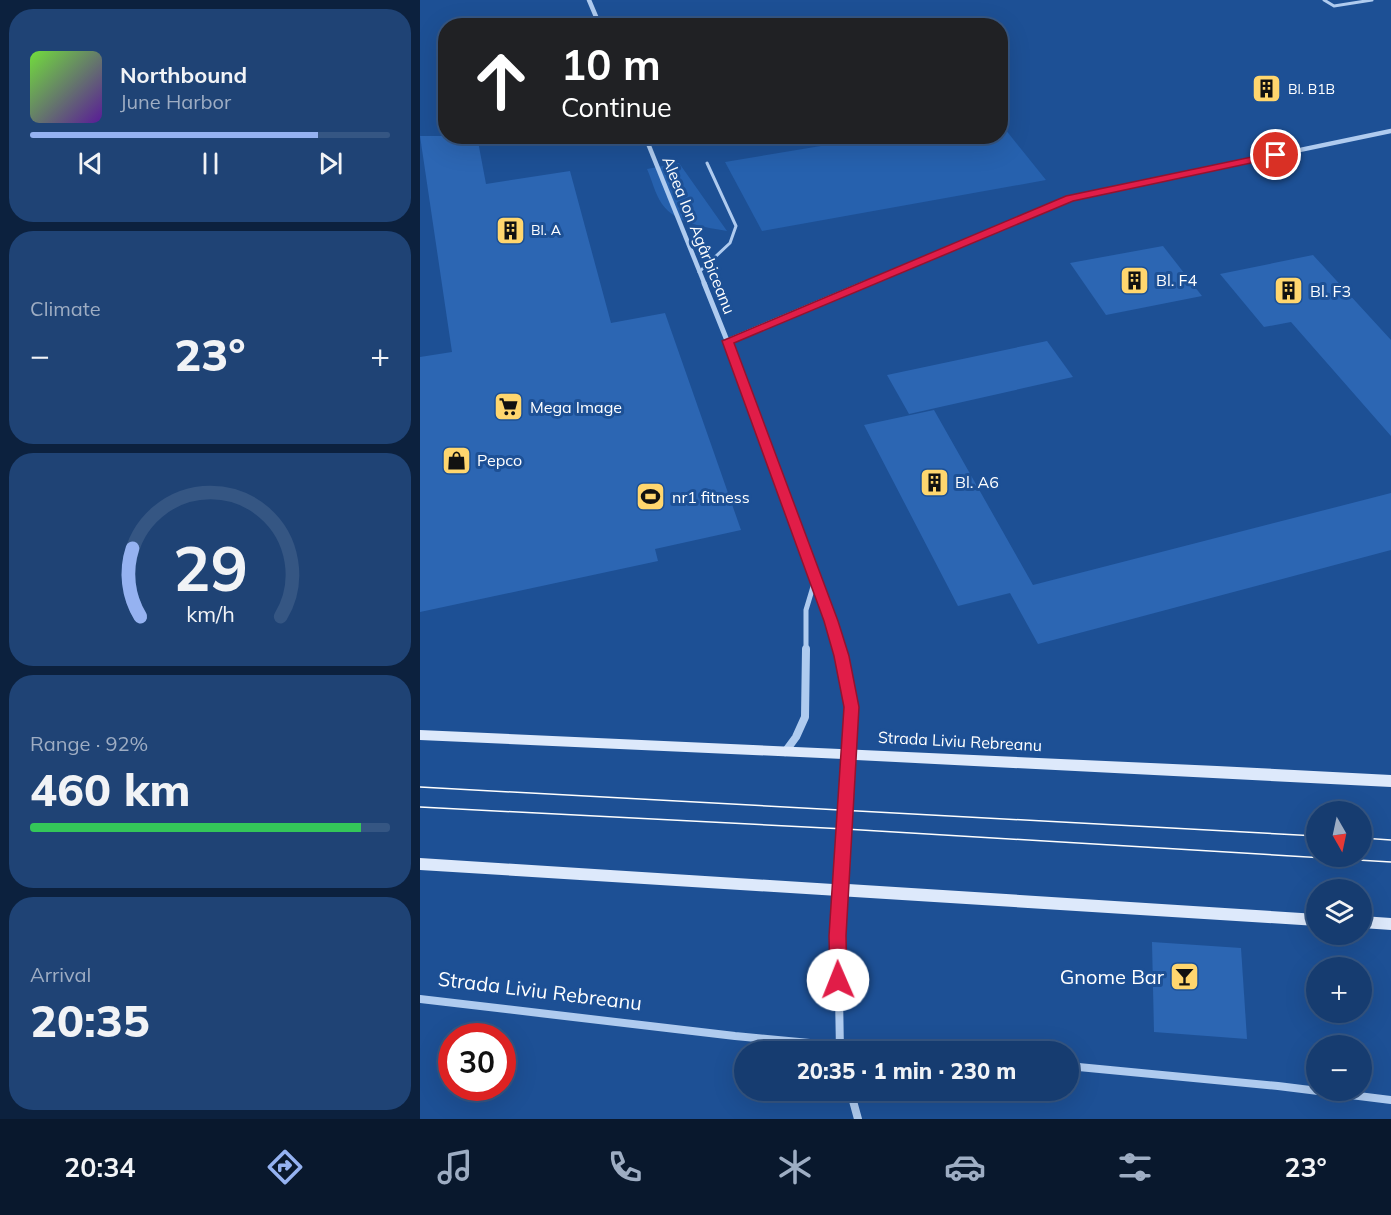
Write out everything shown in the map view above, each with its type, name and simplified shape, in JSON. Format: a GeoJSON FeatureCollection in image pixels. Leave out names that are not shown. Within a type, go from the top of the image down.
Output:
{"type":"FeatureCollection","features":[{"type":"Feature","properties":{"kind":"street"},"geometry":{"type":"LineString","coordinates":[[590,0],[597,18]]}},
{"type":"Feature","properties":{"kind":"street"},"geometry":{"type":"LineString","coordinates":[[728,341],[1070,198],[1391,131]]}},
{"type":"Feature","properties":{"kind":"street","name":"Aleea Ion Agârbiceanu"},"geometry":{"type":"LineString","coordinates":[[648,144],[728,341],[831,621],[844,666],[852,707],[850,755]]}},
{"type":"Feature","properties":{"kind":"street"},"geometry":{"type":"LineString","coordinates":[[785,752],[796,737],[805,717],[806,610],[815,580]]}},
{"type":"Feature","properties":{"kind":"street","name":"Strada Liviu Rebreanu"},"geometry":{"type":"LineString","coordinates":[[420,735],[1391,781]]}},
{"type":"Feature","properties":{"kind":"street"},"geometry":{"type":"LineString","coordinates":[[840,1041],[838,936],[850,755]]}},
{"type":"Feature","properties":{"kind":"street"},"geometry":{"type":"LineString","coordinates":[[420,864],[1306,919]]}},
{"type":"Feature","properties":{"kind":"street"},"geometry":{"type":"LineString","coordinates":[[1372,923],[1391,924]]}},
{"type":"Feature","properties":{"kind":"street","name":"Strada Liviu Rebreanu"},"geometry":{"type":"LineString","coordinates":[[420,999],[783,1041]]}},
{"type":"Feature","properties":{"kind":"street"},"geometry":{"type":"LineString","coordinates":[[1079,1067],[1278,1086],[1391,1100]]}},
{"type":"Feature","properties":{"kind":"street"},"geometry":{"type":"LineString","coordinates":[[853,1101],[858,1119]]}},
{"type":"Feature","properties":{"kind":"lane"},"geometry":{"type":"LineString","coordinates":[[1324,0],[1334,6],[1372,0]]}},
{"type":"Feature","properties":{"kind":"lane"},"geometry":{"type":"LineString","coordinates":[[699,272],[730,243],[736,226],[706,163]]}},
{"type":"Feature","properties":{"kind":"shaded area"},"geometry":{"type":"Polygon","coordinates":[[[1008,133],[1046,180],[762,231],[725,162],[833,144],[1008,144],[1008,133]]]}},
{"type":"Feature","properties":{"kind":"shaded area"},"geometry":{"type":"Polygon","coordinates":[[[679,163],[727,231],[683,220],[668,211],[662,204],[647,169],[679,163]]]}},
{"type":"Feature","properties":{"kind":"building"},"geometry":{"type":"Polygon","coordinates":[[[420,136],[438,136],[438,144],[478,144],[486,184],[570,171],[611,323],[665,313],[741,530],[655,549],[658,561],[420,612],[420,357],[452,352],[420,136]]]}},
{"type":"Feature","properties":{"kind":"building","name":"Bl. F4"},"geometry":{"type":"Polygon","coordinates":[[[1163,246],[1202,296],[1106,315],[1070,263],[1163,246]]]}},
{"type":"Feature","properties":{"kind":"building"},"geometry":{"type":"Polygon","coordinates":[[[1313,255],[1391,340],[1391,436],[1291,322],[1264,327],[1220,274],[1313,255]]]}},
{"type":"Feature","properties":{"kind":"building"},"geometry":{"type":"Polygon","coordinates":[[[1047,341],[1073,377],[909,414],[887,375],[1047,341]]]}},
{"type":"Feature","properties":{"kind":"building","name":"Bl. A6"},"geometry":{"type":"Polygon","coordinates":[[[934,410],[1033,585],[1391,493],[1391,550],[1038,644],[1010,593],[958,606],[864,425],[934,410]]]}},
{"type":"Feature","properties":{"kind":"building"},"geometry":{"type":"Polygon","coordinates":[[[1152,942],[1241,948],[1247,1039],[1154,1032],[1152,942]]]}},
{"type":"Feature","properties":{"kind":"tram line"},"geometry":{"type":"LineString","coordinates":[[420,787],[1306,835]]}},
{"type":"Feature","properties":{"kind":"tram line"},"geometry":{"type":"LineString","coordinates":[[420,807],[845,829],[1391,862]]}},
{"type":"Feature","properties":{"kind":"tram line"},"geometry":{"type":"LineString","coordinates":[[1372,839],[1391,840]]}},
{"type":"Feature","properties":{"kind":"place","name":"Bl. B1B"},"geometry":{"type":"Point","coordinates":[1267,89]}},
{"type":"Feature","properties":{"kind":"place","name":"Bl. A"},"geometry":{"type":"Point","coordinates":[510,230]}},
{"type":"Feature","properties":{"kind":"place","name":"Bl. F4"},"geometry":{"type":"Point","coordinates":[1135,280]}},
{"type":"Feature","properties":{"kind":"place","name":"Bl. F3"},"geometry":{"type":"Point","coordinates":[1289,291]}},
{"type":"Feature","properties":{"kind":"place","name":"Mega Image"},"geometry":{"type":"Point","coordinates":[509,407]}},
{"type":"Feature","properties":{"kind":"place","name":"Pepco"},"geometry":{"type":"Point","coordinates":[456,460]}},
{"type":"Feature","properties":{"kind":"place","name":"Bl. A6"},"geometry":{"type":"Point","coordinates":[934,482]}},
{"type":"Feature","properties":{"kind":"place","name":"nr1 fitness"},"geometry":{"type":"Point","coordinates":[651,497]}},
{"type":"Feature","properties":{"kind":"place","name":"Gnome Bar"},"geometry":{"type":"Point","coordinates":[1185,977]}},
{"type":"Feature","properties":{"kind":"route"},"geometry":{"type":"LineString","coordinates":[[838,980],[838,936],[852,707],[842,656],[831,621],[728,341],[1070,198],[1276,155]]}}]}
